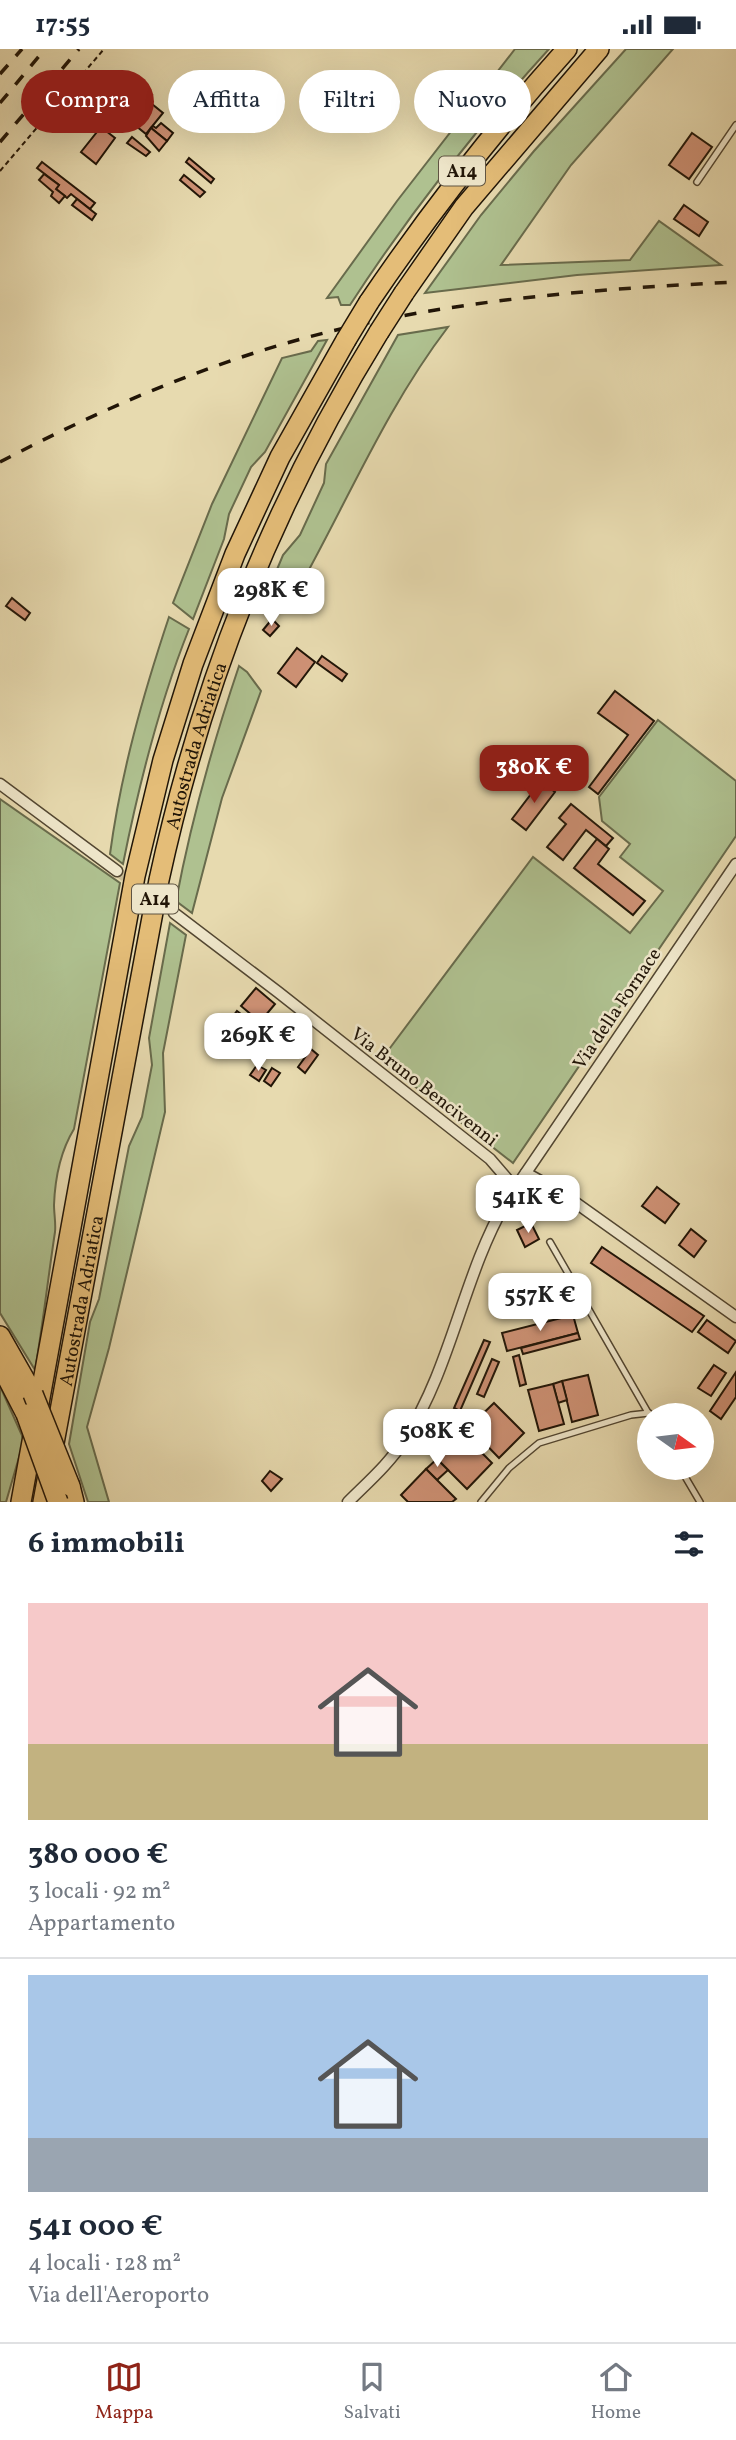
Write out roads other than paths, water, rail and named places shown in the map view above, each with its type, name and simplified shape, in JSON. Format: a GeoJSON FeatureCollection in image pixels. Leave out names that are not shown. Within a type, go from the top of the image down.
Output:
{"type":"FeatureCollection","features":[{"type":"Feature","properties":{"kind":"highway","name":"Autostrada Adriatica"},"geometry":{"type":"LineString","coordinates":[[18,1502],[26,1474],[135,876],[163,760],[197,653],[235,554],[280,457],[369,302],[457,177],[567,49]]}},
{"type":"Feature","properties":{"kind":"highway","name":"Autostrada Adriatica"},"geometry":{"type":"LineString","coordinates":[[43,1502],[159,880],[185,770],[238,609],[280,511],[343,390],[379,331],[478,189],[599,49]]}},
{"type":"Feature","properties":{"kind":"highway"},"geometry":{"type":"LineString","coordinates":[[0,1336],[33,1394],[67,1497]]}},
{"type":"Feature","properties":{"kind":"highway"},"geometry":{"type":"LineString","coordinates":[[0,1364],[67,1497]]}},
{"type":"Feature","properties":{"kind":"street"},"geometry":{"type":"LineString","coordinates":[[0,784],[117,871]]}},
{"type":"Feature","properties":{"kind":"street","name":"Via della Fornace"},"geometry":{"type":"LineString","coordinates":[[348,1502],[390,1459],[415,1423],[435,1379],[491,1232],[515,1188],[736,864]]}},
{"type":"Feature","properties":{"kind":"street","name":"Via Bruno Bencivenni"},"geometry":{"type":"LineString","coordinates":[[174,913],[490,1159],[515,1188]]}},
{"type":"Feature","properties":{"kind":"street"},"geometry":{"type":"LineString","coordinates":[[526,1173],[562,1193],[736,1317]]}},
{"type":"Feature","properties":{"kind":"lane"},"geometry":{"type":"LineString","coordinates":[[697,182],[736,125]]}},
{"type":"Feature","properties":{"kind":"lane"},"geometry":{"type":"LineString","coordinates":[[550,1242],[644,1403]]}},
{"type":"Feature","properties":{"kind":"lane"},"geometry":{"type":"LineString","coordinates":[[481,1502],[509,1468],[539,1443],[637,1415]]}},
{"type":"Feature","properties":{"kind":"lane"},"geometry":{"type":"LineString","coordinates":[[688,1481],[700,1502]]}},
{"type":"Feature","properties":{"kind":"tunnel"},"geometry":{"type":"LineString","coordinates":[[117,871],[174,913]]}},
{"type":"Feature","properties":{"kind":"railway"},"geometry":{"type":"LineString","coordinates":[[0,74],[22,49]]}},
{"type":"Feature","properties":{"kind":"railway"},"geometry":{"type":"LineString","coordinates":[[0,103],[45,49]]}},
{"type":"Feature","properties":{"kind":"railway"},"geometry":{"type":"LineString","coordinates":[[0,142],[79,49]]}},
{"type":"Feature","properties":{"kind":"railway"},"geometry":{"type":"LineString","coordinates":[[0,462],[93,416],[156,389],[221,364],[313,336],[372,322],[492,302],[614,289],[736,282]]}}]}
